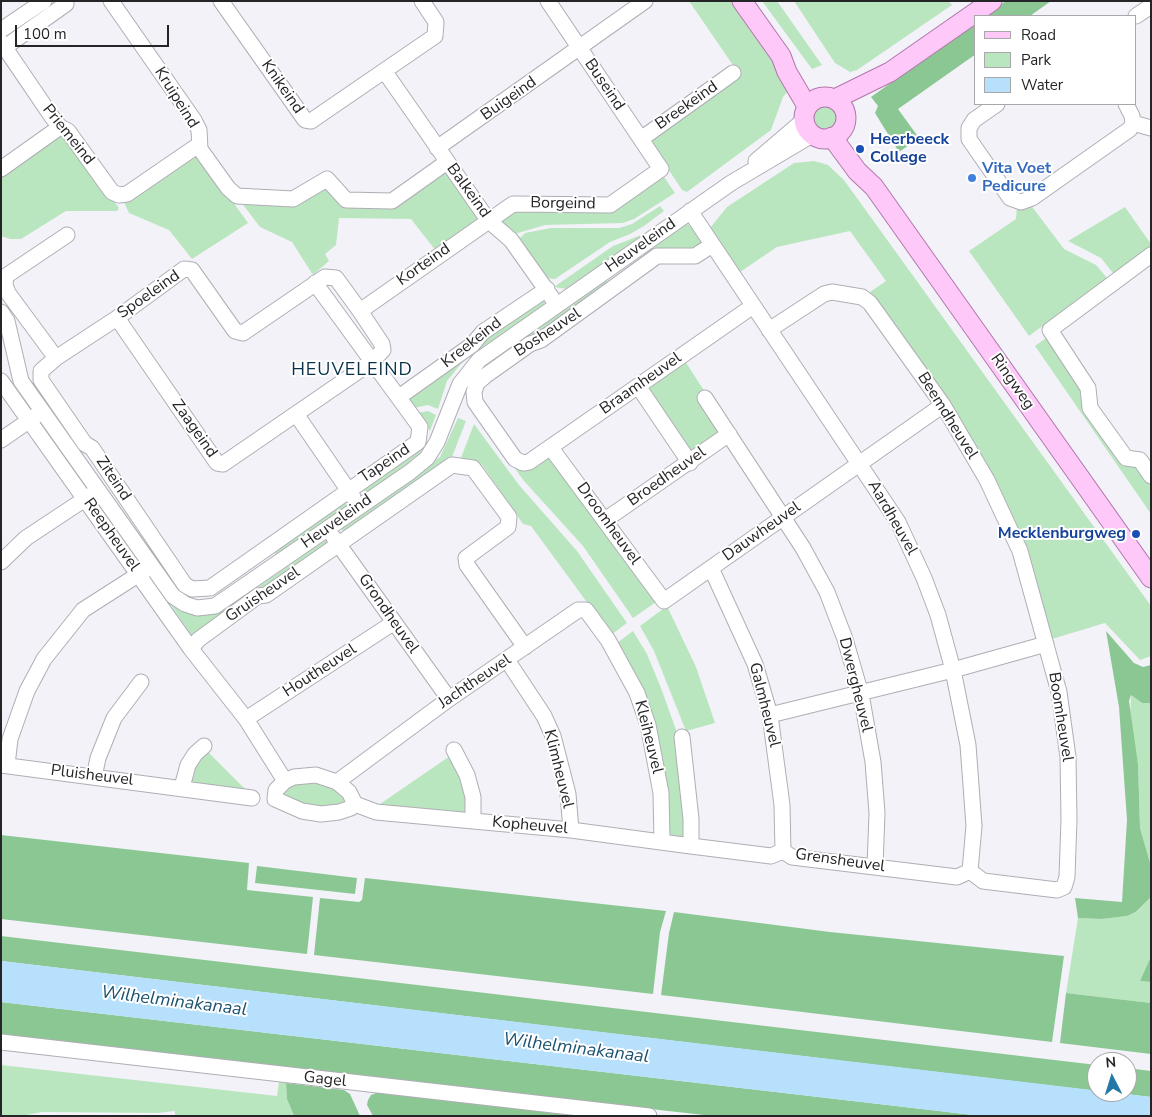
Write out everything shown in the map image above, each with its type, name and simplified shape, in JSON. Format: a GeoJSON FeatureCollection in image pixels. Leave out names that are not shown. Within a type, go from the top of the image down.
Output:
{"type":"FeatureCollection","features":[{"type":"Feature","properties":{"kind":"main road","name":"Ringweg"},"geometry":{"type":"LineString","coordinates":[[742,1],[781,56],[794,67],[825,117],[851,145],[865,166],[874,187],[1151,578]]}},
{"type":"Feature","properties":{"kind":"main road"},"geometry":{"type":"LineString","coordinates":[[825,117],[992,1]]}},
{"type":"Feature","properties":{"kind":"street"},"geometry":{"type":"LineString","coordinates":[[1,30],[44,1]]}},
{"type":"Feature","properties":{"kind":"street","name":"Kruipeind"},"geometry":{"type":"LineString","coordinates":[[111,1],[194,120],[199,130],[200,149]]}},
{"type":"Feature","properties":{"kind":"street","name":"Knikeind"},"geometry":{"type":"LineString","coordinates":[[221,1],[305,120],[311,121],[324,114],[385,72]]}},
{"type":"Feature","properties":{"kind":"street"},"geometry":{"type":"LineString","coordinates":[[385,72],[435,36],[436,22],[422,1]]}},
{"type":"Feature","properties":{"kind":"street","name":"Buseind"},"geometry":{"type":"LineString","coordinates":[[548,1],[661,169]]}},
{"type":"Feature","properties":{"kind":"street","name":"Buigeind"},"geometry":{"type":"LineString","coordinates":[[437,148],[580,49],[645,1]]}},
{"type":"Feature","properties":{"kind":"street"},"geometry":{"type":"LineString","coordinates":[[3,47],[66,2]]}},
{"type":"Feature","properties":{"kind":"street"},"geometry":{"type":"LineString","coordinates":[[1137,15],[1151,6]]}},
{"type":"Feature","properties":{"kind":"street","name":"Priemeind"},"geometry":{"type":"LineString","coordinates":[[3,47],[60,127],[68,131],[112,192],[118,195],[128,194],[194,148],[200,149]]}},
{"type":"Feature","properties":{"kind":"street","name":"Balkeind"},"geometry":{"type":"LineString","coordinates":[[385,72],[488,220],[511,240],[557,305]]}},
{"type":"Feature","properties":{"kind":"street","name":"Breekeind"},"geometry":{"type":"LineString","coordinates":[[641,139],[733,73]]}},
{"type":"Feature","properties":{"kind":"street"},"geometry":{"type":"LineString","coordinates":[[996,105],[974,120],[969,128],[969,139],[1010,198],[1021,202],[1032,198],[1130,129],[1133,123],[1132,116],[1126,105]]}},
{"type":"Feature","properties":{"kind":"street","name":"Heuveleind"},"geometry":{"type":"LineString","coordinates":[[1,312],[7,321],[21,381],[42,411],[92,495],[152,565],[173,596],[185,604],[197,608],[215,606],[427,458],[436,442],[460,384],[479,360],[825,117]]}},
{"type":"Feature","properties":{"kind":"street"},"geometry":{"type":"LineString","coordinates":[[1133,123],[1151,128]]}},
{"type":"Feature","properties":{"kind":"street"},"geometry":{"type":"LineString","coordinates":[[1,169],[60,127]]}},
{"type":"Feature","properties":{"kind":"street"},"geometry":{"type":"LineString","coordinates":[[200,149],[228,188],[237,196],[293,199],[328,178],[346,200],[392,201],[447,162]]}},
{"type":"Feature","properties":{"kind":"street","name":"Borgeind"},"geometry":{"type":"LineString","coordinates":[[488,220],[513,204],[610,205],[661,169]]}},
{"type":"Feature","properties":{"kind":"street","name":"Aardheuvel"},"geometry":{"type":"LineString","coordinates":[[690,211],[898,522],[924,578],[938,615],[953,670],[968,745],[974,826],[970,870]]}},
{"type":"Feature","properties":{"kind":"street","name":"Korteind"},"geometry":{"type":"LineString","coordinates":[[360,310],[488,220]]}},
{"type":"Feature","properties":{"kind":"street"},"geometry":{"type":"LineString","coordinates":[[56,358],[8,293],[5,285],[6,276],[67,235]]}},
{"type":"Feature","properties":{"kind":"street","name":"Bosheuvel"},"geometry":{"type":"LineString","coordinates":[[529,462],[523,463],[515,460],[475,402],[474,392],[477,383],[530,344],[541,340],[602,297],[611,288],[656,256],[695,256],[712,245]]}},
{"type":"Feature","properties":{"kind":"street"},"geometry":{"type":"LineString","coordinates":[[1151,256],[1110,283],[1050,330],[1088,388],[1090,408],[1126,458],[1145,456],[1151,476]]}},
{"type":"Feature","properties":{"kind":"street","name":"Spoeleind"},"geometry":{"type":"LineString","coordinates":[[56,358],[184,269],[192,270],[235,331],[243,332],[320,280]]}},
{"type":"Feature","properties":{"kind":"street"},"geometry":{"type":"LineString","coordinates":[[320,280],[336,278],[360,310],[382,344],[383,350],[373,361]]}},
{"type":"Feature","properties":{"kind":"street","name":"Tapeind"},"geometry":{"type":"LineString","coordinates":[[320,280],[366,356],[373,361],[420,428],[418,442],[347,490]]}},
{"type":"Feature","properties":{"kind":"street","name":"Kreekeind"},"geometry":{"type":"LineString","coordinates":[[399,397],[472,345],[483,332],[546,289]]}},
{"type":"Feature","properties":{"kind":"street","name":"Beemdheuvel"},"geometry":{"type":"LineString","coordinates":[[769,330],[824,294],[832,292],[862,297],[870,303],[942,404],[987,480],[1020,551],[1046,644]]}},
{"type":"Feature","properties":{"kind":"street","name":"Braamheuvel"},"geometry":{"type":"LineString","coordinates":[[529,462],[753,306]]}},
{"type":"Feature","properties":{"kind":"street","name":"Zaageind"},"geometry":{"type":"LineString","coordinates":[[116,318],[217,463],[223,464],[373,361]]}},
{"type":"Feature","properties":{"kind":"street","name":"Ziteind"},"geometry":{"type":"LineString","coordinates":[[56,358],[40,371],[41,380],[185,584],[201,590],[210,588],[267,550],[271,544],[347,490]]}},
{"type":"Feature","properties":{"kind":"street","name":"Reepheuvel"},"geometry":{"type":"LineString","coordinates":[[1,381],[30,421],[92,495],[139,574],[191,649],[246,719],[285,782]]}},
{"type":"Feature","properties":{"kind":"street"},"geometry":{"type":"LineString","coordinates":[[638,386],[690,463]]}},
{"type":"Feature","properties":{"kind":"street"},"geometry":{"type":"LineString","coordinates":[[705,398],[784,517]]}},
{"type":"Feature","properties":{"kind":"street","name":"Dauwheuvel"},"geometry":{"type":"LineString","coordinates":[[664,601],[860,464],[942,404]]}},
{"type":"Feature","properties":{"kind":"street"},"geometry":{"type":"LineString","coordinates":[[1,440],[42,411]]}},
{"type":"Feature","properties":{"kind":"street"},"geometry":{"type":"LineString","coordinates":[[296,414],[359,506]]}},
{"type":"Feature","properties":{"kind":"street","name":"Broedheuvel"},"geometry":{"type":"LineString","coordinates":[[605,520],[690,463],[729,434]]}},
{"type":"Feature","properties":{"kind":"street","name":"Droomheuvel"},"geometry":{"type":"LineString","coordinates":[[550,448],[664,601]]}},
{"type":"Feature","properties":{"kind":"street","name":"Gruisheuvel"},"geometry":{"type":"LineString","coordinates":[[191,649],[198,640],[258,596],[266,595],[452,465],[473,468],[509,517],[508,527],[466,558],[467,565],[525,647]]}},
{"type":"Feature","properties":{"kind":"street"},"geometry":{"type":"LineString","coordinates":[[1,562],[26,538],[114,481]]}},
{"type":"Feature","properties":{"kind":"street","name":"Dwergheuvel"},"geometry":{"type":"LineString","coordinates":[[784,517],[827,592],[845,639],[861,694],[874,770],[877,813],[875,867]]}},
{"type":"Feature","properties":{"kind":"street","name":"Grondheuvel"},"geometry":{"type":"LineString","coordinates":[[327,529],[393,624],[449,699]]}},
{"type":"Feature","properties":{"kind":"street"},"geometry":{"type":"LineString","coordinates":[[4,765],[10,739],[27,691],[44,659],[83,610],[152,565]]}},
{"type":"Feature","properties":{"kind":"street","name":"Galmheuvel"},"geometry":{"type":"LineString","coordinates":[[710,568],[756,664],[770,715],[782,805],[784,851]]}},
{"type":"Feature","properties":{"kind":"street","name":"Jachtheuvel"},"geometry":{"type":"LineString","coordinates":[[337,782],[449,699],[578,610],[586,610],[608,640]]}},
{"type":"Feature","properties":{"kind":"street","name":"Houtheuvel"},"geometry":{"type":"LineString","coordinates":[[246,719],[393,624]]}},
{"type":"Feature","properties":{"kind":"street","name":"Kleiheuvel"},"geometry":{"type":"LineString","coordinates":[[608,640],[636,693],[648,725],[661,793],[662,841]]}},
{"type":"Feature","properties":{"kind":"street"},"geometry":{"type":"LineString","coordinates":[[770,715],[861,694],[1046,644]]}},
{"type":"Feature","properties":{"kind":"street","name":"Boomheuvel"},"geometry":{"type":"LineString","coordinates":[[970,870],[983,881],[1057,890],[1064,887],[1067,877],[1069,829],[1068,757],[1059,692],[1046,644]]}},
{"type":"Feature","properties":{"kind":"street","name":"Klimheuvel"},"geometry":{"type":"LineString","coordinates":[[507,660],[544,716],[553,736],[568,794],[571,830]]}},
{"type":"Feature","properties":{"kind":"street"},"geometry":{"type":"LineString","coordinates":[[94,777],[98,758],[114,718],[141,682]]}},
{"type":"Feature","properties":{"kind":"street"},"geometry":{"type":"LineString","coordinates":[[682,737],[691,819],[691,846]]}},
{"type":"Feature","properties":{"kind":"street"},"geometry":{"type":"LineString","coordinates":[[182,787],[188,766],[195,754],[204,746]]}},
{"type":"Feature","properties":{"kind":"street"},"geometry":{"type":"LineString","coordinates":[[454,750],[467,775],[473,797],[473,821]]}},
{"type":"Feature","properties":{"kind":"street","name":"Pluisheuvel"},"geometry":{"type":"LineString","coordinates":[[4,765],[182,787],[191,791],[252,798]]}},
{"type":"Feature","properties":{"kind":"street"},"geometry":{"type":"LineString","coordinates":[[316,775],[337,782],[362,806],[338,812],[302,812],[275,799],[276,790],[294,777],[316,775]]}},
{"type":"Feature","properties":{"kind":"street","name":"Kopheuvel"},"geometry":{"type":"LineString","coordinates":[[362,806],[376,812],[571,830],[691,846]]}},
{"type":"Feature","properties":{"kind":"street","name":"Grensheuvel"},"geometry":{"type":"LineString","coordinates":[[691,846],[771,856],[784,851],[792,857],[957,877],[970,870]]}},
{"type":"Feature","properties":{"kind":"street","name":"Gagel"},"geometry":{"type":"LineString","coordinates":[[1,1042],[649,1116]]}},
{"type":"Feature","properties":{"kind":"green space"},"geometry":{"type":"Polygon","coordinates":[[[689,1],[737,1],[792,86],[783,97],[771,130],[687,192],[682,190],[649,140],[739,74],[689,1]]]}},
{"type":"Feature","properties":{"kind":"green space"},"geometry":{"type":"Polygon","coordinates":[[[762,1],[777,1],[822,65],[812,69],[762,1]]]}},
{"type":"Feature","properties":{"kind":"green space"},"geometry":{"type":"Polygon","coordinates":[[[794,1],[949,1],[952,5],[857,70],[850,72],[835,63],[794,1]]]}},
{"type":"Feature","properties":{"kind":"green space"},"geometry":{"type":"Polygon","coordinates":[[[1006,1],[1051,1],[1031,15],[985,15],[1006,1]]]}},
{"type":"Feature","properties":{"kind":"green space"},"geometry":{"type":"Polygon","coordinates":[[[974,23],[974,55],[898,109],[919,138],[899,152],[875,113],[878,106],[871,97],[974,23]]]}},
{"type":"Feature","properties":{"kind":"green space"},"geometry":{"type":"Polygon","coordinates":[[[825,103],[835,108],[840,118],[835,128],[825,133],[815,128],[810,118],[815,108],[825,103]]]}},
{"type":"Feature","properties":{"kind":"green space"},"geometry":{"type":"Polygon","coordinates":[[[58,132],[65,133],[119,208],[117,211],[66,211],[21,239],[10,239],[1,236],[1,172],[58,132]]]}},
{"type":"Feature","properties":{"kind":"green space"},"geometry":{"type":"Polygon","coordinates":[[[198,153],[248,223],[192,259],[169,230],[129,213],[122,198],[198,153]]]}},
{"type":"Feature","properties":{"kind":"green space"},"geometry":{"type":"Polygon","coordinates":[[[814,161],[828,165],[844,180],[1151,606],[1151,656],[1140,660],[1105,623],[1052,639],[1027,555],[997,485],[956,414],[870,292],[886,281],[850,231],[777,247],[740,272],[710,228],[727,207],[794,163],[814,161]]]}},
{"type":"Feature","properties":{"kind":"green space"},"geometry":{"type":"Polygon","coordinates":[[[446,170],[477,213],[477,223],[436,251],[411,219],[339,218],[336,245],[325,254],[329,261],[313,275],[292,242],[260,227],[244,206],[242,199],[298,202],[327,183],[343,204],[394,205],[446,170]]]}},
{"type":"Feature","properties":{"kind":"green space"},"geometry":{"type":"Polygon","coordinates":[[[662,174],[675,193],[634,219],[623,223],[545,225],[511,235],[499,224],[500,218],[514,207],[610,210],[662,174]]]}},
{"type":"Feature","properties":{"kind":"green space"},"geometry":{"type":"Polygon","coordinates":[[[1030,204],[1064,249],[1096,265],[1107,278],[1029,336],[969,251],[1016,219],[1017,205],[1030,204]]]}},
{"type":"Feature","properties":{"kind":"green space"},"geometry":{"type":"Polygon","coordinates":[[[660,206],[664,211],[644,226],[610,242],[555,279],[546,278],[526,248],[518,240],[525,233],[551,228],[619,228],[632,224],[660,206]]]}},
{"type":"Feature","properties":{"kind":"green space"},"geometry":{"type":"Polygon","coordinates":[[[1125,207],[1151,244],[1151,248],[1113,273],[1101,258],[1068,241],[1125,207]]]}},
{"type":"Feature","properties":{"kind":"green space"},"geometry":{"type":"Polygon","coordinates":[[[685,223],[694,228],[702,241],[700,245],[692,249],[649,249],[685,223]]]}},
{"type":"Feature","properties":{"kind":"green space"},"geometry":{"type":"Polygon","coordinates":[[[644,234],[567,289],[554,287],[613,246],[644,234]]]}},
{"type":"Feature","properties":{"kind":"green space"},"geometry":{"type":"Polygon","coordinates":[[[607,279],[606,287],[543,332],[526,336],[607,279]]]}},
{"type":"Feature","properties":{"kind":"green space"},"geometry":{"type":"Polygon","coordinates":[[[541,296],[545,304],[464,360],[447,381],[438,409],[428,405],[414,408],[406,397],[484,336],[541,296]]]}},
{"type":"Feature","properties":{"kind":"green space"},"geometry":{"type":"Polygon","coordinates":[[[1049,336],[1083,386],[1088,410],[1140,465],[1151,481],[1151,514],[1035,346],[1049,336]]]}},
{"type":"Feature","properties":{"kind":"green space"},"geometry":{"type":"Polygon","coordinates":[[[683,358],[705,392],[727,435],[694,452],[689,450],[649,391],[648,383],[683,358]]]}},
{"type":"Feature","properties":{"kind":"green space"},"geometry":{"type":"Polygon","coordinates":[[[428,411],[436,415],[430,431],[418,413],[428,411]]]}},
{"type":"Feature","properties":{"kind":"green space"},"geometry":{"type":"Polygon","coordinates":[[[458,418],[466,421],[450,462],[345,534],[341,528],[440,457],[458,418]]]}},
{"type":"Feature","properties":{"kind":"green space"},"geometry":{"type":"Polygon","coordinates":[[[474,424],[519,485],[577,551],[627,623],[611,635],[531,526],[523,524],[482,465],[459,463],[474,424]]]}},
{"type":"Feature","properties":{"kind":"green space"},"geometry":{"type":"Polygon","coordinates":[[[428,436],[420,453],[397,472],[366,493],[362,489],[361,484],[428,436]]]}},
{"type":"Feature","properties":{"kind":"green space"},"geometry":{"type":"Polygon","coordinates":[[[549,452],[656,602],[633,618],[583,546],[524,481],[508,459],[549,452]]]}},
{"type":"Feature","properties":{"kind":"green space"},"geometry":{"type":"Polygon","coordinates":[[[344,497],[347,506],[275,555],[276,544],[344,497]]]}},
{"type":"Feature","properties":{"kind":"green space"},"geometry":{"type":"Polygon","coordinates":[[[325,540],[329,545],[269,588],[258,587],[325,540]]]}},
{"type":"Feature","properties":{"kind":"green space"},"geometry":{"type":"Polygon","coordinates":[[[167,599],[207,614],[217,613],[229,607],[225,617],[192,636],[167,599]]]}},
{"type":"Feature","properties":{"kind":"green space"},"geometry":{"type":"Polygon","coordinates":[[[667,606],[696,667],[715,723],[686,731],[654,651],[640,626],[667,606]]]}},
{"type":"Feature","properties":{"kind":"green space"},"geometry":{"type":"Polygon","coordinates":[[[633,631],[647,654],[680,741],[688,840],[670,838],[662,764],[617,643],[633,631]]]}},
{"type":"Feature","properties":{"kind":"green space"},"geometry":{"type":"Polygon","coordinates":[[[1106,631],[1134,663],[1143,667],[1151,665],[1151,703],[1142,703],[1131,695],[1129,701],[1138,764],[1140,828],[1151,866],[1151,897],[1136,912],[1127,916],[1102,919],[1078,918],[1075,898],[1122,902],[1127,820],[1119,707],[1106,631]]]}},
{"type":"Feature","properties":{"kind":"green space"},"geometry":{"type":"Polygon","coordinates":[[[1131,695],[1142,703],[1151,703],[1151,866],[1140,828],[1138,764],[1130,719],[1131,695]]]}},
{"type":"Feature","properties":{"kind":"green space"},"geometry":{"type":"Polygon","coordinates":[[[207,751],[249,792],[194,786],[190,781],[198,759],[207,751]]]}},
{"type":"Feature","properties":{"kind":"green space"},"geometry":{"type":"Polygon","coordinates":[[[450,756],[470,797],[464,816],[380,804],[450,756]]]}},
{"type":"Feature","properties":{"kind":"green space"},"geometry":{"type":"Polygon","coordinates":[[[316,780],[340,790],[348,807],[303,808],[280,792],[296,782],[316,780]]]}},
{"type":"Feature","properties":{"kind":"green space"},"geometry":{"type":"Polygon","coordinates":[[[1,835],[249,863],[247,890],[313,897],[307,954],[1,919],[1,835]]]}},
{"type":"Feature","properties":{"kind":"green space"},"geometry":{"type":"Polygon","coordinates":[[[257,866],[357,878],[355,894],[255,883],[257,866]]]}},
{"type":"Feature","properties":{"kind":"green space"},"geometry":{"type":"Polygon","coordinates":[[[365,878],[666,911],[660,932],[653,994],[314,955],[320,898],[359,902],[362,900],[365,878]]]}},
{"type":"Feature","properties":{"kind":"green space"},"geometry":{"type":"Polygon","coordinates":[[[1151,897],[1151,958],[1140,981],[1151,982],[1151,1003],[1066,993],[1078,918],[1102,919],[1127,916],[1137,912],[1151,897]]]}},
{"type":"Feature","properties":{"kind":"green space"},"geometry":{"type":"Polygon","coordinates":[[[674,912],[830,932],[1064,956],[1052,1042],[661,995],[669,933],[674,912]]]}},
{"type":"Feature","properties":{"kind":"green space"},"geometry":{"type":"Polygon","coordinates":[[[1,936],[1087,1064],[1087,1090],[1,961],[1,936]]]}},
{"type":"Feature","properties":{"kind":"green space"},"geometry":{"type":"Polygon","coordinates":[[[1151,958],[1151,982],[1140,981],[1149,961],[1151,958]]]}},
{"type":"Feature","properties":{"kind":"green space"},"geometry":{"type":"Polygon","coordinates":[[[1066,993],[1151,1003],[1151,1054],[1060,1043],[1066,993]]]}},
{"type":"Feature","properties":{"kind":"green space"},"geometry":{"type":"Polygon","coordinates":[[[1,1002],[982,1116],[713,1116],[1,1036],[1,1002]]]}},
{"type":"Feature","properties":{"kind":"green space"},"geometry":{"type":"Polygon","coordinates":[[[1,1065],[277,1096],[279,1082],[286,1083],[287,1099],[294,1116],[175,1116],[175,1111],[158,1113],[42,1112],[21,1116],[1,1116],[1,1065]]]}},
{"type":"Feature","properties":{"kind":"green space"},"geometry":{"type":"Polygon","coordinates":[[[1137,1069],[1151,1071],[1151,1097],[1137,1095],[1137,1069]]]}},
{"type":"Feature","properties":{"kind":"green space"},"geometry":{"type":"Polygon","coordinates":[[[286,1083],[344,1090],[350,1094],[360,1116],[294,1116],[287,1099],[286,1083]]]}},
{"type":"Feature","properties":{"kind":"green space"},"geometry":{"type":"Polygon","coordinates":[[[382,1091],[575,1116],[373,1116],[367,1105],[368,1100],[371,1095],[382,1091]]]}},
{"type":"Feature","properties":{"kind":"water","name":"Wilhelminakanaal"},"geometry":{"type":"Polygon","coordinates":[[[1,961],[1087,1089],[1087,1102],[1137,1102],[1137,1095],[1151,1097],[1151,1116],[982,1116],[1,1002],[1,961]]]}},
{"type":"Feature","properties":{"kind":"place","name":"Heerbeeck College"},"geometry":{"type":"Point","coordinates":[860,149]}},
{"type":"Feature","properties":{"kind":"place","name":"Vita Voet Pedicure"},"geometry":{"type":"Point","coordinates":[972,178]}},
{"type":"Feature","properties":{"kind":"place","name":"Mecklenburgweg"},"geometry":{"type":"Point","coordinates":[1136,534]}},
{"type":"Feature","properties":{"kind":"district","name":"HEUVELEIND"},"geometry":{"type":"Point","coordinates":[352,371]}}]}
